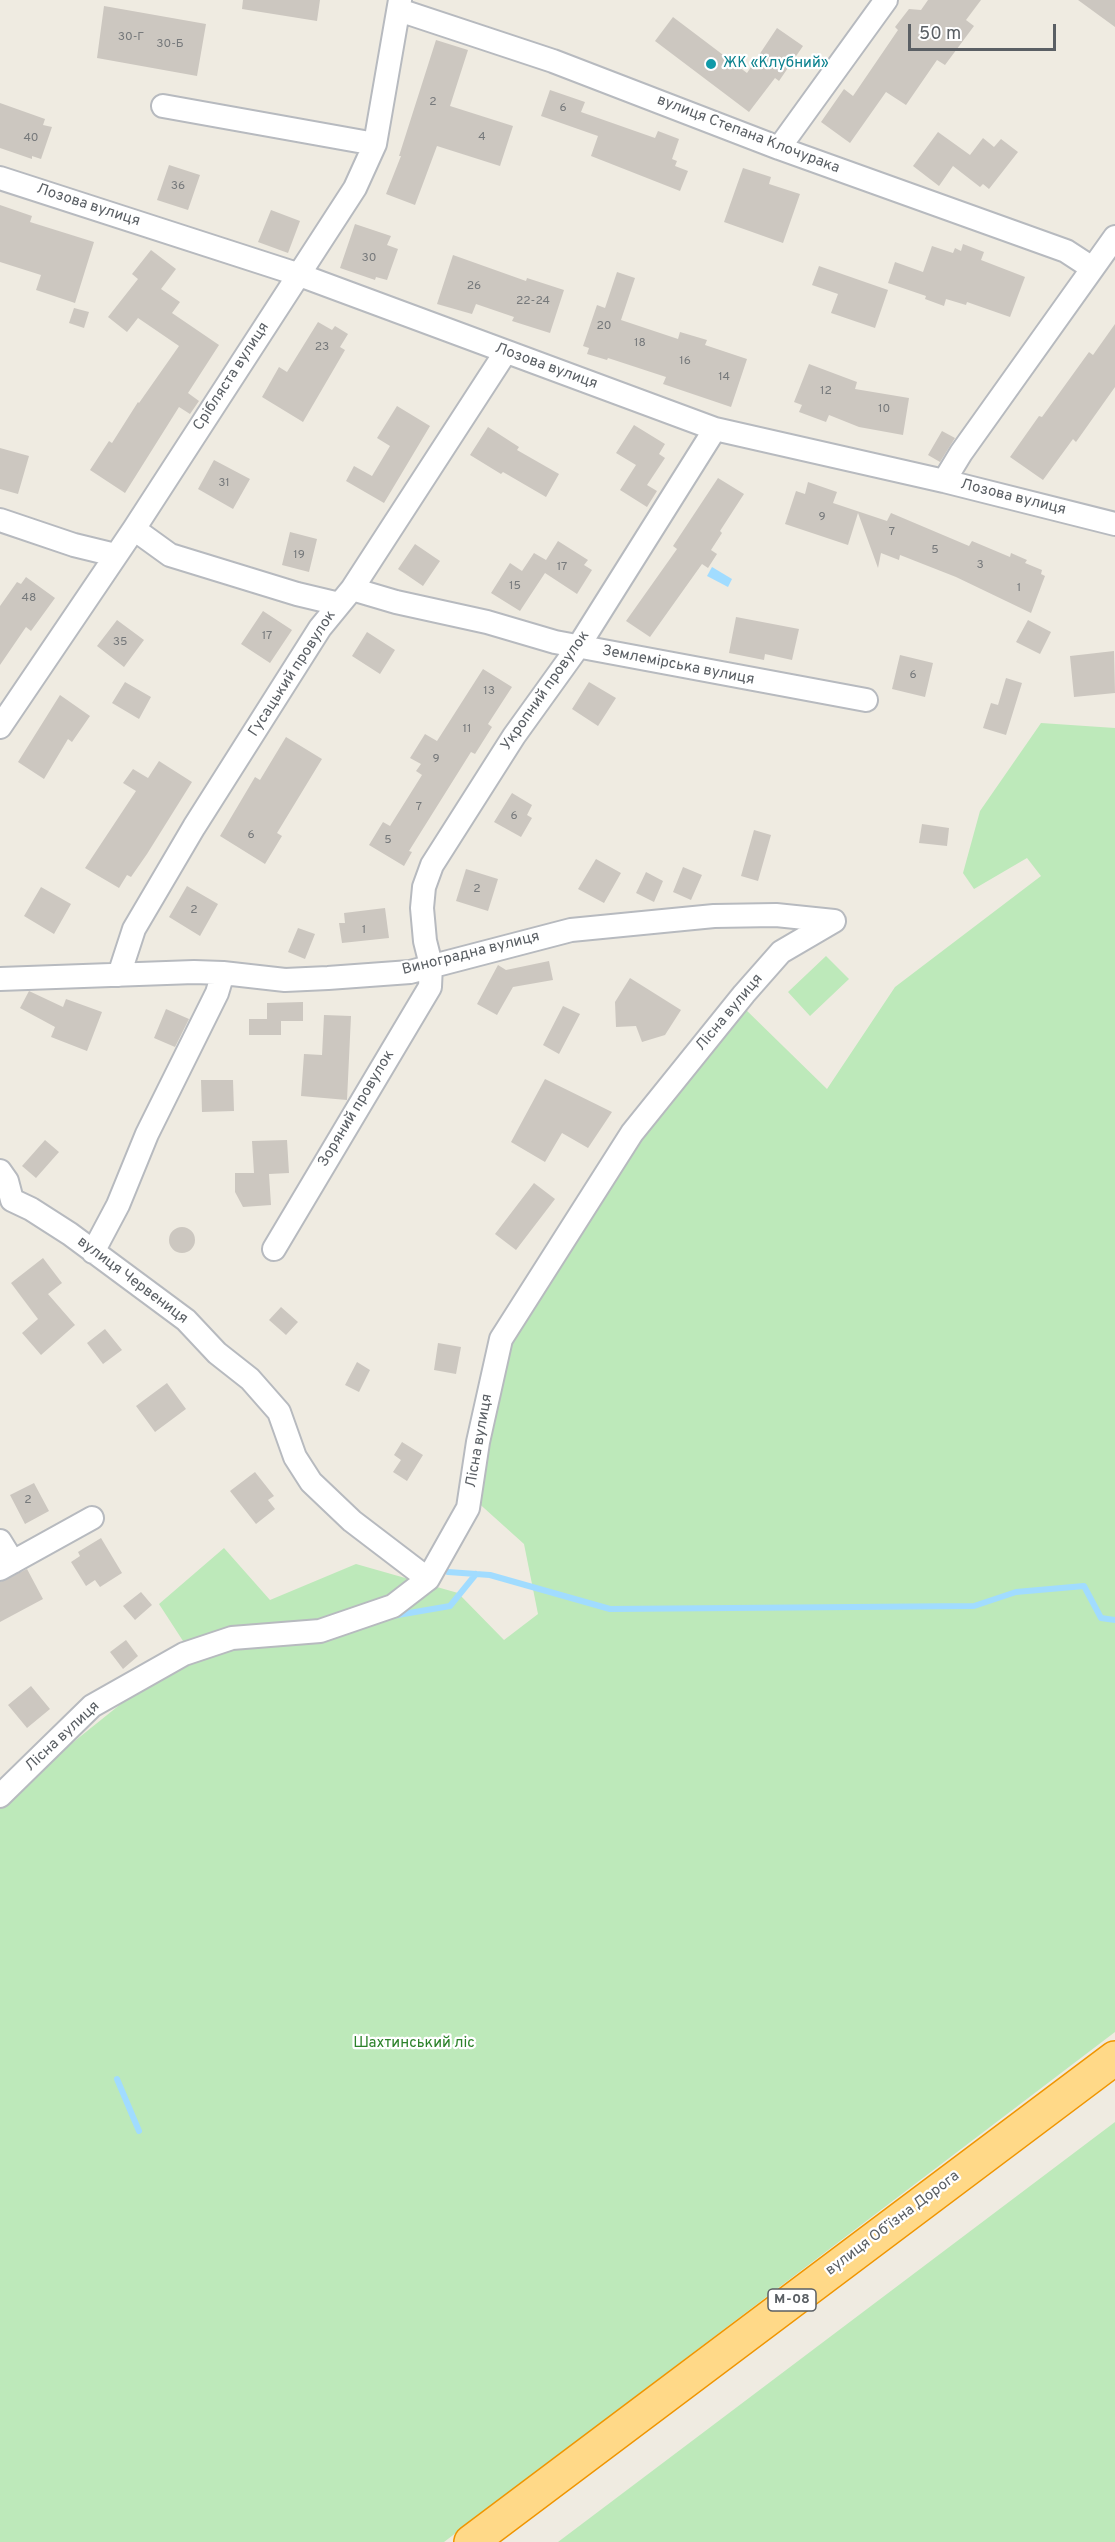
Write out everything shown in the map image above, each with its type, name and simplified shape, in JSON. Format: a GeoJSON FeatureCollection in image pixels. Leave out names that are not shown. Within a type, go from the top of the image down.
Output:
{"type":"FeatureCollection","features":[{"type":"Feature","properties":{"kind":"highway","name":"вулиця Обʼїзна Дорога"},"geometry":{"type":"LineString","coordinates":[[471,2542],[1115,2058]]}},
{"type":"Feature","properties":{"kind":"street"},"geometry":{"type":"LineString","coordinates":[[779,148],[886,0]]}},
{"type":"Feature","properties":{"kind":"street","name":"вулиця Степана Клочурака"},"geometry":{"type":"LineString","coordinates":[[400,5],[779,148],[1066,251],[1092,268]]}},
{"type":"Feature","properties":{"kind":"street","name":"Срібляста вулиця"},"geometry":{"type":"LineString","coordinates":[[0,727],[134,529],[297,274],[355,188],[375,144],[400,5]]}},
{"type":"Feature","properties":{"kind":"street"},"geometry":{"type":"LineString","coordinates":[[163,106],[375,144]]}},
{"type":"Feature","properties":{"kind":"street","name":"Лозова вулиця"},"geometry":{"type":"LineString","coordinates":[[0,177],[297,274],[715,429],[944,481],[1109,523]]}},
{"type":"Feature","properties":{"kind":"street"},"geometry":{"type":"LineString","coordinates":[[944,481],[961,453],[1115,237]]}},
{"type":"Feature","properties":{"kind":"street","name":"Гусацький провулок"},"geometry":{"type":"LineString","coordinates":[[119,975],[134,929],[194,827],[320,628],[346,596],[505,353]]}},
{"type":"Feature","properties":{"kind":"street","name":"Укропний провулок"},"geometry":{"type":"LineString","coordinates":[[431,965],[425,941],[422,908],[424,886],[432,865],[514,736],[578,647],[715,429]]}},
{"type":"Feature","properties":{"kind":"street"},"geometry":{"type":"LineString","coordinates":[[0,520],[74,545],[115,555]]}},
{"type":"Feature","properties":{"kind":"street","name":"Землемірська вулиця"},"geometry":{"type":"LineString","coordinates":[[134,529],[170,555],[297,594],[346,596],[396,602],[487,622],[578,647],[866,699]]}},
{"type":"Feature","properties":{"kind":"street","name":"Виноградна вулиця"},"geometry":{"type":"LineString","coordinates":[[0,979],[223,973],[285,980],[328,978],[410,972],[571,930],[714,916],[776,915],[834,921]]}},
{"type":"Feature","properties":{"kind":"street","name":"Лісна вулиця"},"geometry":{"type":"LineString","coordinates":[[0,1796],[92,1706],[184,1654],[232,1638],[320,1631],[393,1606],[428,1579],[468,1508],[478,1442],[501,1339],[632,1133],[744,994],[781,952],[834,921]]}},
{"type":"Feature","properties":{"kind":"street","name":"Зоряний провулок"},"geometry":{"type":"LineString","coordinates":[[274,1249],[430,987],[431,965]]}},
{"type":"Feature","properties":{"kind":"street"},"geometry":{"type":"LineString","coordinates":[[93,1252],[118,1205],[147,1134],[217,993],[223,973]]}},
{"type":"Feature","properties":{"kind":"street","name":"вулиця Червениця"},"geometry":{"type":"LineString","coordinates":[[0,1171],[7,1181],[6,1203],[41,1215],[93,1252],[186,1320],[217,1353],[250,1379],[279,1412],[295,1457],[311,1482],[352,1521],[428,1579]]}},
{"type":"Feature","properties":{"kind":"street"},"geometry":{"type":"LineString","coordinates":[[0,1541],[6,1566],[92,1518]]}},
{"type":"Feature","properties":{"kind":"green space","name":"Шахтинський ліс"},"geometry":{"type":"Polygon","coordinates":[[[1041,723],[1115,728],[1115,2032],[444,2542],[0,2542],[0,1801],[127,1699],[196,1661],[159,1604],[224,1548],[270,1600],[356,1564],[458,1593],[504,1640],[538,1614],[524,1544],[474,1499],[490,1379],[534,1280],[741,1005],[827,1089],[895,987],[1041,876],[1027,858],[974,889],[963,873],[980,811],[1041,723]]]}},
{"type":"Feature","properties":{"kind":"green space"},"geometry":{"type":"Polygon","coordinates":[[[826,956],[849,979],[810,1016],[788,992],[826,956]]]}},
{"type":"Feature","properties":{"kind":"green space"},"geometry":{"type":"Polygon","coordinates":[[[1115,2122],[1115,2542],[558,2542],[1115,2122]]]}},
{"type":"Feature","properties":{"kind":"water"},"geometry":{"type":"Polygon","coordinates":[[[712,567],[732,579],[728,587],[707,576],[712,567]]]}},
{"type":"Feature","properties":{"kind":"building"},"geometry":{"type":"Polygon","coordinates":[[[243,0],[320,0],[317,21],[242,9],[243,0]]]}},
{"type":"Feature","properties":{"kind":"building"},"geometry":{"type":"Polygon","coordinates":[[[928,0],[981,0],[966,20],[974,26],[945,65],[937,60],[906,105],[886,92],[850,143],[821,122],[844,89],[853,96],[898,30],[895,27],[909,9],[921,10],[928,0]]]}},
{"type":"Feature","properties":{"kind":"building"},"geometry":{"type":"Polygon","coordinates":[[[1078,0],[1115,0],[1115,27],[1078,0]]]}},
{"type":"Feature","properties":{"kind":"building"},"geometry":{"type":"Polygon","coordinates":[[[104,6],[206,24],[197,76],[97,58],[104,6]]]}},
{"type":"Feature","properties":{"kind":"building","name":"ЖК «Клубний»"},"geometry":{"type":"Polygon","coordinates":[[[673,17],[747,73],[777,28],[803,46],[779,81],[775,78],[749,112],[655,41],[673,17]]]}},
{"type":"Feature","properties":{"kind":"building"},"geometry":{"type":"Polygon","coordinates":[[[436,40],[468,50],[450,106],[513,126],[500,166],[437,146],[415,205],[386,194],[401,156],[399,156],[436,40]]]}},
{"type":"Feature","properties":{"kind":"building"},"geometry":{"type":"Polygon","coordinates":[[[550,90],[585,102],[581,112],[655,138],[658,131],[679,139],[672,159],[677,161],[675,166],[688,171],[680,191],[591,156],[598,136],[541,116],[550,90]]]}},
{"type":"Feature","properties":{"kind":"building"},"geometry":{"type":"Polygon","coordinates":[[[0,103],[45,119],[43,125],[52,127],[41,159],[32,156],[32,159],[0,148],[0,103]]]}},
{"type":"Feature","properties":{"kind":"building"},"geometry":{"type":"Polygon","coordinates":[[[938,132],[970,155],[983,138],[994,147],[1001,139],[1018,152],[989,189],[983,184],[980,187],[953,166],[939,186],[913,166],[938,132]]]}},
{"type":"Feature","properties":{"kind":"building"},"geometry":{"type":"Polygon","coordinates":[[[169,165],[200,175],[188,210],[157,200],[169,165]]]}},
{"type":"Feature","properties":{"kind":"building"},"geometry":{"type":"Polygon","coordinates":[[[743,168],[771,177],[769,184],[800,194],[783,243],[724,222],[743,168]]]}},
{"type":"Feature","properties":{"kind":"building"},"geometry":{"type":"Polygon","coordinates":[[[0,205],[32,216],[30,222],[94,242],[75,303],[36,290],[41,275],[0,262],[0,205]]]}},
{"type":"Feature","properties":{"kind":"building"},"geometry":{"type":"Polygon","coordinates":[[[271,210],[300,221],[288,253],[258,242],[271,210]]]}},
{"type":"Feature","properties":{"kind":"building"},"geometry":{"type":"Polygon","coordinates":[[[355,224],[391,236],[387,245],[398,249],[387,280],[376,277],[375,280],[340,268],[355,224]]]}},
{"type":"Feature","properties":{"kind":"building"},"geometry":{"type":"Polygon","coordinates":[[[963,244],[984,252],[981,260],[1025,277],[1010,317],[967,302],[966,305],[946,299],[944,306],[925,299],[926,296],[888,283],[895,262],[923,272],[932,246],[953,253],[955,248],[961,251],[963,244]]]}},
{"type":"Feature","properties":{"kind":"building"},"geometry":{"type":"Polygon","coordinates":[[[151,250],[176,269],[161,289],[180,302],[172,313],[219,345],[188,393],[199,401],[190,414],[179,407],[125,493],[90,470],[109,441],[112,443],[138,402],[179,346],[138,318],[127,332],[108,317],[138,279],[132,274],[151,250]]]}},
{"type":"Feature","properties":{"kind":"building"},"geometry":{"type":"Polygon","coordinates":[[[453,255],[526,281],[527,278],[564,290],[550,333],[512,321],[514,317],[476,304],[472,314],[437,304],[453,255]]]}},
{"type":"Feature","properties":{"kind":"building"},"geometry":{"type":"Polygon","coordinates":[[[819,266],[888,290],[875,328],[831,313],[838,294],[812,285],[819,266]]]}},
{"type":"Feature","properties":{"kind":"building"},"geometry":{"type":"Polygon","coordinates":[[[617,272],[635,278],[621,320],[678,339],[680,332],[707,340],[705,345],[747,359],[731,407],[663,384],[666,377],[608,358],[607,360],[587,354],[589,348],[583,346],[597,305],[605,308],[617,272]]]}},
{"type":"Feature","properties":{"kind":"building"},"geometry":{"type":"Polygon","coordinates":[[[74,308],[89,312],[84,328],[69,323],[74,308]]]}},
{"type":"Feature","properties":{"kind":"building"},"geometry":{"type":"Polygon","coordinates":[[[318,322],[332,330],[335,326],[348,334],[340,347],[345,350],[303,422],[262,397],[279,367],[287,372],[318,322]]]}},
{"type":"Feature","properties":{"kind":"building"},"geometry":{"type":"Polygon","coordinates":[[[1115,324],[1115,387],[1076,442],[1073,439],[1043,480],[1010,457],[1089,352],[1093,355],[1115,324]]]}},
{"type":"Feature","properties":{"kind":"building"},"geometry":{"type":"Polygon","coordinates":[[[809,364],[857,382],[855,389],[909,398],[903,435],[859,427],[829,415],[826,422],[799,412],[802,405],[794,402],[809,364]]]}},
{"type":"Feature","properties":{"kind":"building"},"geometry":{"type":"Polygon","coordinates":[[[397,406],[430,426],[384,503],[346,481],[354,466],[372,476],[390,446],[377,438],[397,406]]]}},
{"type":"Feature","properties":{"kind":"building"},"geometry":{"type":"Polygon","coordinates":[[[634,425],[665,444],[659,454],[665,458],[647,485],[657,491],[647,507],[620,490],[636,465],[616,453],[634,425]]]}},
{"type":"Feature","properties":{"kind":"building"},"geometry":{"type":"Polygon","coordinates":[[[488,427],[519,447],[517,450],[559,474],[546,497],[470,455],[488,427]]]}},
{"type":"Feature","properties":{"kind":"building"},"geometry":{"type":"Polygon","coordinates":[[[942,431],[955,438],[940,462],[928,455],[942,431]]]}},
{"type":"Feature","properties":{"kind":"building"},"geometry":{"type":"Polygon","coordinates":[[[0,448],[29,456],[18,494],[0,489],[0,448]]]}},
{"type":"Feature","properties":{"kind":"building"},"geometry":{"type":"Polygon","coordinates":[[[214,460],[250,479],[233,509],[198,489],[214,460]]]}},
{"type":"Feature","properties":{"kind":"building"},"geometry":{"type":"Polygon","coordinates":[[[718,478],[744,494],[720,531],[722,533],[711,550],[717,554],[708,568],[702,564],[650,637],[626,621],[677,549],[673,546],[718,478]]]}},
{"type":"Feature","properties":{"kind":"building"},"geometry":{"type":"Polygon","coordinates":[[[808,482],[837,492],[833,503],[887,521],[891,513],[969,546],[972,541],[1010,557],[1011,553],[1027,560],[1025,563],[1042,570],[1041,574],[1045,576],[1031,613],[956,577],[900,555],[899,560],[881,553],[878,568],[858,513],[848,545],[785,524],[796,491],[805,494],[808,482]]]}},
{"type":"Feature","properties":{"kind":"building"},"geometry":{"type":"Polygon","coordinates":[[[290,532],[317,539],[309,572],[282,565],[290,532]]]}},
{"type":"Feature","properties":{"kind":"building"},"geometry":{"type":"Polygon","coordinates":[[[558,541],[588,560],[584,565],[592,570],[577,594],[545,573],[520,611],[491,593],[510,563],[522,571],[534,553],[546,560],[558,541]]]}},
{"type":"Feature","properties":{"kind":"building"},"geometry":{"type":"Polygon","coordinates":[[[415,544],[440,561],[423,586],[398,569],[415,544]]]}},
{"type":"Feature","properties":{"kind":"building"},"geometry":{"type":"Polygon","coordinates":[[[26,577],[55,598],[31,631],[26,627],[0,665],[0,606],[17,582],[21,584],[26,577]]]}},
{"type":"Feature","properties":{"kind":"building"},"geometry":{"type":"Polygon","coordinates":[[[263,611],[292,630],[270,663],[241,644],[263,611]]]}},
{"type":"Feature","properties":{"kind":"building"},"geometry":{"type":"Polygon","coordinates":[[[736,617],[799,629],[792,660],[765,654],[764,660],[729,653],[736,617]]]}},
{"type":"Feature","properties":{"kind":"building"},"geometry":{"type":"Polygon","coordinates":[[[117,620],[144,640],[124,667],[97,646],[117,620]]]}},
{"type":"Feature","properties":{"kind":"building"},"geometry":{"type":"Polygon","coordinates":[[[1028,620],[1051,632],[1040,654],[1016,642],[1028,620]]]}},
{"type":"Feature","properties":{"kind":"building"},"geometry":{"type":"Polygon","coordinates":[[[367,632],[395,650],[380,674],[352,656],[367,632]]]}},
{"type":"Feature","properties":{"kind":"building"},"geometry":{"type":"Polygon","coordinates":[[[1114,651],[1115,693],[1074,697],[1070,656],[1114,651]]]}},
{"type":"Feature","properties":{"kind":"building"},"geometry":{"type":"Polygon","coordinates":[[[900,655],[933,663],[925,697],[892,689],[900,655]]]}},
{"type":"Feature","properties":{"kind":"building"},"geometry":{"type":"Polygon","coordinates":[[[483,669],[512,687],[488,724],[492,727],[475,754],[471,752],[409,851],[412,852],[404,866],[369,845],[383,822],[390,826],[422,775],[416,771],[421,764],[410,758],[425,734],[437,741],[483,669]]]}},
{"type":"Feature","properties":{"kind":"building"},"geometry":{"type":"Polygon","coordinates":[[[1006,678],[1022,683],[1006,735],[983,728],[991,703],[998,705],[1006,678]]]}},
{"type":"Feature","properties":{"kind":"building"},"geometry":{"type":"Polygon","coordinates":[[[125,682],[151,697],[139,719],[112,703],[125,682]]]}},
{"type":"Feature","properties":{"kind":"building"},"geometry":{"type":"Polygon","coordinates":[[[589,682],[616,698],[598,726],[572,709],[589,682]]]}},
{"type":"Feature","properties":{"kind":"building"},"geometry":{"type":"Polygon","coordinates":[[[60,695],[90,716],[72,742],[68,739],[44,779],[18,762],[60,695]]]}},
{"type":"Feature","properties":{"kind":"building"},"geometry":{"type":"Polygon","coordinates":[[[286,737],[322,759],[277,833],[282,836],[265,864],[220,836],[255,777],[260,780],[286,737]]]}},
{"type":"Feature","properties":{"kind":"building"},"geometry":{"type":"Polygon","coordinates":[[[159,761],[192,782],[147,854],[131,877],[127,875],[119,888],[85,868],[136,791],[123,783],[133,769],[148,778],[159,761]]]}},
{"type":"Feature","properties":{"kind":"building"},"geometry":{"type":"Polygon","coordinates":[[[512,793],[532,805],[527,815],[532,818],[521,837],[494,822],[512,793]]]}},
{"type":"Feature","properties":{"kind":"building"},"geometry":{"type":"Polygon","coordinates":[[[922,824],[949,828],[947,846],[919,843],[922,824]]]}},
{"type":"Feature","properties":{"kind":"building"},"geometry":{"type":"Polygon","coordinates":[[[754,830],[771,835],[758,881],[741,876],[754,830]]]}},
{"type":"Feature","properties":{"kind":"building"},"geometry":{"type":"Polygon","coordinates":[[[596,859],[621,873],[604,903],[578,889],[596,859]]]}},
{"type":"Feature","properties":{"kind":"building"},"geometry":{"type":"Polygon","coordinates":[[[683,867],[702,875],[691,900],[673,892],[683,867]]]}},
{"type":"Feature","properties":{"kind":"building"},"geometry":{"type":"Polygon","coordinates":[[[466,869],[498,879],[488,911],[456,901],[466,869]]]}},
{"type":"Feature","properties":{"kind":"building"},"geometry":{"type":"Polygon","coordinates":[[[646,872],[663,881],[654,902],[636,893],[646,872]]]}},
{"type":"Feature","properties":{"kind":"building"},"geometry":{"type":"Polygon","coordinates":[[[187,886],[218,904],[200,936],[169,917],[187,886]]]}},
{"type":"Feature","properties":{"kind":"building"},"geometry":{"type":"Polygon","coordinates":[[[41,887],[71,904],[54,934],[24,916],[41,887]]]}},
{"type":"Feature","properties":{"kind":"building"},"geometry":{"type":"Polygon","coordinates":[[[385,908],[389,938],[342,943],[339,923],[345,923],[344,913],[385,908]]]}},
{"type":"Feature","properties":{"kind":"building"},"geometry":{"type":"Polygon","coordinates":[[[298,928],[315,934],[305,959],[288,952],[298,928]]]}},
{"type":"Feature","properties":{"kind":"building"},"geometry":{"type":"Polygon","coordinates":[[[549,961],[553,980],[513,987],[497,1015],[477,1004],[498,965],[506,970],[549,961]]]}},
{"type":"Feature","properties":{"kind":"building"},"geometry":{"type":"Polygon","coordinates":[[[630,978],[681,1010],[665,1035],[642,1042],[636,1026],[616,1027],[615,1002],[630,978]]]}},
{"type":"Feature","properties":{"kind":"building"},"geometry":{"type":"Polygon","coordinates":[[[29,991],[63,1007],[66,999],[102,1012],[87,1051],[51,1037],[55,1027],[20,1008],[29,991]]]}},
{"type":"Feature","properties":{"kind":"building"},"geometry":{"type":"Polygon","coordinates":[[[303,1002],[303,1021],[281,1021],[281,1035],[249,1035],[249,1019],[267,1019],[267,1003],[303,1002]]]}},
{"type":"Feature","properties":{"kind":"building"},"geometry":{"type":"Polygon","coordinates":[[[563,1006],[580,1014],[559,1054],[543,1045],[563,1006]]]}},
{"type":"Feature","properties":{"kind":"building"},"geometry":{"type":"Polygon","coordinates":[[[166,1009],[189,1019],[175,1047],[154,1038],[166,1009]]]}},
{"type":"Feature","properties":{"kind":"building"},"geometry":{"type":"Polygon","coordinates":[[[324,1015],[351,1016],[347,1100],[301,1096],[304,1054],[322,1055],[324,1015]]]}},
{"type":"Feature","properties":{"kind":"building"},"geometry":{"type":"Polygon","coordinates":[[[545,1079],[612,1112],[588,1148],[562,1133],[545,1162],[511,1142],[545,1079]]]}},
{"type":"Feature","properties":{"kind":"building"},"geometry":{"type":"Polygon","coordinates":[[[201,1080],[233,1080],[234,1111],[202,1112],[201,1080]]]}},
{"type":"Feature","properties":{"kind":"building"},"geometry":{"type":"Polygon","coordinates":[[[45,1140],[59,1152],[36,1178],[22,1166],[45,1140]]]}},
{"type":"Feature","properties":{"kind":"building"},"geometry":{"type":"Polygon","coordinates":[[[287,1140],[289,1173],[269,1174],[271,1205],[243,1207],[235,1192],[235,1173],[254,1173],[252,1141],[287,1140]]]}},
{"type":"Feature","properties":{"kind":"building"},"geometry":{"type":"Polygon","coordinates":[[[534,1183],[555,1199],[516,1250],[495,1234],[534,1183]]]}},
{"type":"Feature","properties":{"kind":"building"},"geometry":{"type":"Polygon","coordinates":[[[182,1227],[191,1231],[195,1240],[191,1249],[182,1253],[173,1249],[169,1240],[173,1231],[182,1227]]]}},
{"type":"Feature","properties":{"kind":"building"},"geometry":{"type":"Polygon","coordinates":[[[43,1258],[62,1283],[48,1294],[75,1325],[41,1355],[22,1333],[38,1319],[11,1283],[43,1258]]]}},
{"type":"Feature","properties":{"kind":"building"},"geometry":{"type":"Polygon","coordinates":[[[281,1307],[298,1322],[286,1335],[269,1320],[281,1307]]]}},
{"type":"Feature","properties":{"kind":"building"},"geometry":{"type":"Polygon","coordinates":[[[105,1329],[122,1350],[103,1364],[87,1343],[105,1329]]]}},
{"type":"Feature","properties":{"kind":"building"},"geometry":{"type":"Polygon","coordinates":[[[438,1343],[461,1347],[456,1374],[434,1370],[438,1343]]]}},
{"type":"Feature","properties":{"kind":"building"},"geometry":{"type":"Polygon","coordinates":[[[357,1362],[370,1370],[359,1392],[345,1385],[357,1362]]]}},
{"type":"Feature","properties":{"kind":"building"},"geometry":{"type":"Polygon","coordinates":[[[167,1383],[186,1409],[155,1432],[136,1406],[167,1383]]]}},
{"type":"Feature","properties":{"kind":"building"},"geometry":{"type":"Polygon","coordinates":[[[402,1442],[423,1455],[407,1481],[393,1472],[401,1460],[394,1455],[402,1442]]]}},
{"type":"Feature","properties":{"kind":"building"},"geometry":{"type":"Polygon","coordinates":[[[255,1472],[274,1496],[268,1500],[275,1509],[256,1524],[230,1491],[255,1472]]]}},
{"type":"Feature","properties":{"kind":"building"},"geometry":{"type":"Polygon","coordinates":[[[34,1483],[49,1511],[25,1524],[10,1495],[34,1483]]]}},
{"type":"Feature","properties":{"kind":"building"},"geometry":{"type":"Polygon","coordinates":[[[101,1538],[122,1573],[100,1587],[95,1580],[86,1586],[71,1562],[80,1556],[78,1552],[101,1538]]]}},
{"type":"Feature","properties":{"kind":"building"},"geometry":{"type":"Polygon","coordinates":[[[27,1569],[43,1599],[0,1622],[0,1582],[27,1569]]]}},
{"type":"Feature","properties":{"kind":"building"},"geometry":{"type":"Polygon","coordinates":[[[141,1592],[152,1605],[135,1620],[123,1606],[141,1592]]]}},
{"type":"Feature","properties":{"kind":"building"},"geometry":{"type":"Polygon","coordinates":[[[126,1640],[138,1656],[123,1669],[110,1652],[126,1640]]]}},
{"type":"Feature","properties":{"kind":"building"},"geometry":{"type":"Polygon","coordinates":[[[31,1686],[50,1709],[27,1728],[8,1705],[31,1686]]]}},
{"type":"Feature","properties":{"kind":"waterway"},"geometry":{"type":"LineString","coordinates":[[448,1572],[490,1575],[610,1609],[974,1606],[1016,1592],[1084,1586],[1101,1618],[1115,1620]]}},
{"type":"Feature","properties":{"kind":"waterway"},"geometry":{"type":"LineString","coordinates":[[392,1616],[450,1606],[476,1574]]}},
{"type":"Feature","properties":{"kind":"waterway"},"geometry":{"type":"LineString","coordinates":[[117,2079],[139,2131]]}},
{"type":"Feature","properties":{"kind":"place","name":"ЖК «Клубний»"},"geometry":{"type":"Point","coordinates":[711,64]}}]}
